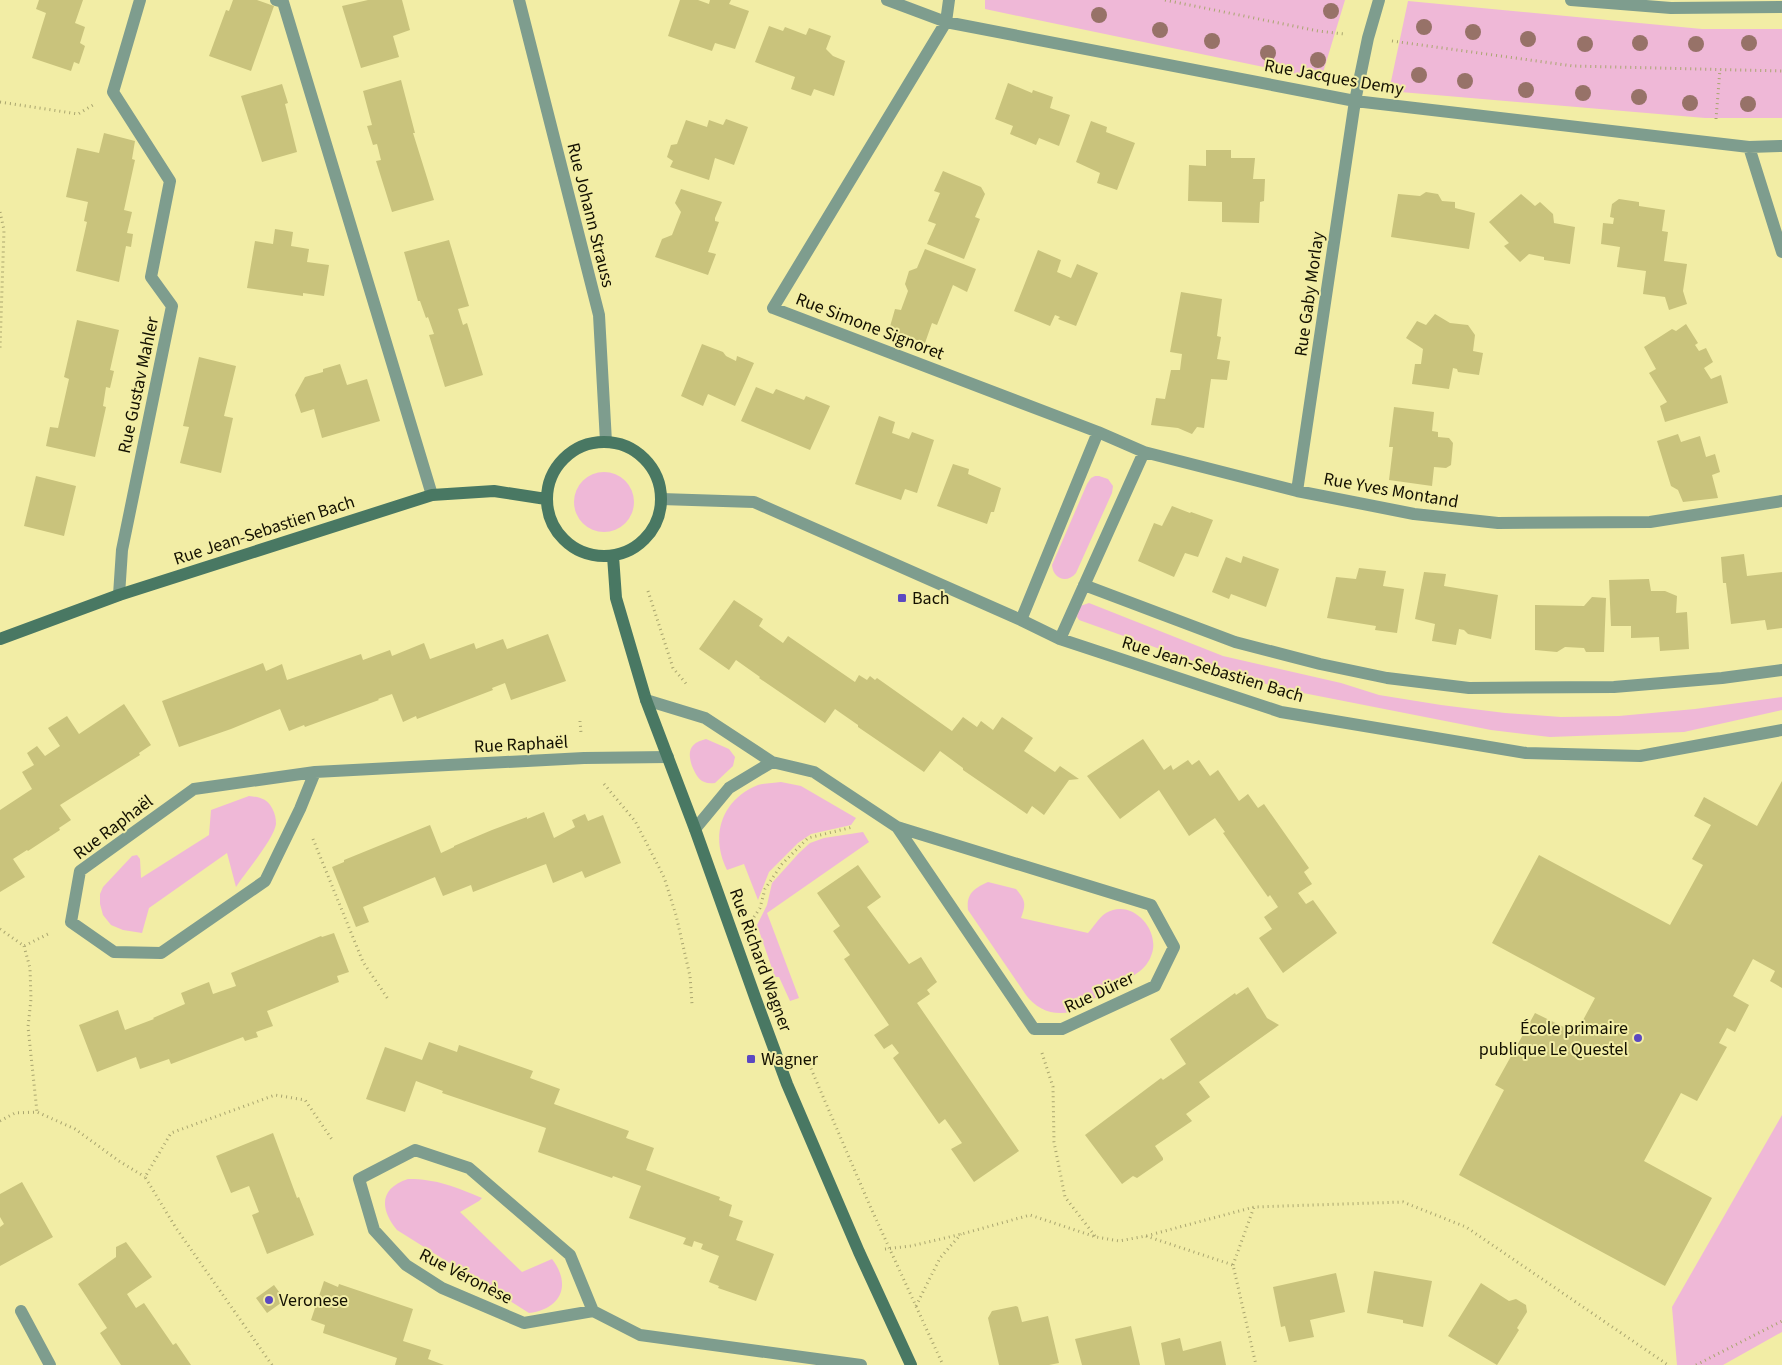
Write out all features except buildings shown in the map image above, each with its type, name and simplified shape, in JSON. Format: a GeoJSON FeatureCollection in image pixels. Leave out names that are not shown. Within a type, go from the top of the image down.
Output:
{"type":"FeatureCollection","features":[{"type":"Feature","properties":{"kind":"street"},"geometry":{"type":"LineString","coordinates":[[113,92],[140,0]]}},
{"type":"Feature","properties":{"kind":"street"},"geometry":{"type":"LineString","coordinates":[[276,0],[283,2],[432,495]]}},
{"type":"Feature","properties":{"kind":"street","name":"Rue Johann Strauss"},"geometry":{"type":"LineString","coordinates":[[519,0],[599,315],[606,442]]}},
{"type":"Feature","properties":{"kind":"street","name":"Rue Jacques Demy"},"geometry":{"type":"LineString","coordinates":[[887,0],[946,22],[1355,101],[1749,147],[1782,146]]}},
{"type":"Feature","properties":{"kind":"street"},"geometry":{"type":"LineString","coordinates":[[946,22],[949,0]]}},
{"type":"Feature","properties":{"kind":"street","name":"Rue Gaby Morlay"},"geometry":{"type":"LineString","coordinates":[[1297,491],[1355,101],[1368,38],[1379,0]]}},
{"type":"Feature","properties":{"kind":"street"},"geometry":{"type":"LineString","coordinates":[[1571,0],[1671,8],[1782,7]]}},
{"type":"Feature","properties":{"kind":"street","name":"Rue Simone Signoret"},"geometry":{"type":"LineString","coordinates":[[946,22],[773,308],[1098,432],[1144,452]]}},
{"type":"Feature","properties":{"kind":"street","name":"Rue Gustav Mahler"},"geometry":{"type":"LineString","coordinates":[[113,92],[170,181],[151,277],[172,306],[122,550],[119,595]]}},
{"type":"Feature","properties":{"kind":"street"},"geometry":{"type":"LineString","coordinates":[[1749,147],[1782,252]]}},
{"type":"Feature","properties":{"kind":"street"},"geometry":{"type":"LineString","coordinates":[[1021,620],[1098,432]]}},
{"type":"Feature","properties":{"kind":"street"},"geometry":{"type":"LineString","coordinates":[[606,442],[623,445],[638,454],[650,466],[658,482],[661,499],[655,525],[638,546],[613,556],[593,556],[574,549],[560,536],[550,519],[546,499],[550,482],[558,465],[571,452],[588,445],[606,442]]}},
{"type":"Feature","properties":{"kind":"street"},"geometry":{"type":"LineString","coordinates":[[1060,639],[1144,452]]}},
{"type":"Feature","properties":{"kind":"street","name":"Rue Yves Montand"},"geometry":{"type":"LineString","coordinates":[[1144,452],[1297,491],[1414,514],[1498,523],[1650,522],[1782,501]]}},
{"type":"Feature","properties":{"kind":"street","name":"Rue Jean-Sebastien Bach"},"geometry":{"type":"LineString","coordinates":[[0,639],[119,595],[432,495],[494,491],[546,499]]}},
{"type":"Feature","properties":{"kind":"street","name":"Rue Jean-Sebastien Bach"},"geometry":{"type":"LineString","coordinates":[[661,499],[754,502],[1060,639],[1281,712],[1526,754],[1640,756],[1782,730]]}},
{"type":"Feature","properties":{"kind":"street","name":"Rue Richard Wagner"},"geometry":{"type":"LineString","coordinates":[[613,556],[616,598],[646,700],[695,829],[787,1084],[859,1252],[911,1365]]}},
{"type":"Feature","properties":{"kind":"street"},"geometry":{"type":"LineString","coordinates":[[1084,585],[1235,642],[1320,664],[1406,680],[1469,688],[1614,687],[1722,678],[1782,670]]}},
{"type":"Feature","properties":{"kind":"street","name":"Rue Dürer"},"geometry":{"type":"LineString","coordinates":[[646,700],[703,718],[772,762],[814,772],[897,828],[1151,905],[1174,946],[1155,986],[1062,1028],[1034,1028],[897,828]]}},
{"type":"Feature","properties":{"kind":"street","name":"Rue Raphaël"},"geometry":{"type":"LineString","coordinates":[[71,922],[80,871],[194,789],[315,772],[584,758],[668,757]]}},
{"type":"Feature","properties":{"kind":"street"},"geometry":{"type":"LineString","coordinates":[[695,829],[729,788],[772,762]]}},
{"type":"Feature","properties":{"kind":"street"},"geometry":{"type":"LineString","coordinates":[[71,922],[114,952],[161,952],[265,880],[300,809],[315,772]]}},
{"type":"Feature","properties":{"kind":"street","name":"Rue Véronèse"},"geometry":{"type":"LineString","coordinates":[[415,1150],[469,1168],[570,1255],[593,1311],[524,1323],[442,1288],[406,1265],[374,1230],[359,1179],[415,1150]]}},
{"type":"Feature","properties":{"kind":"street"},"geometry":{"type":"LineString","coordinates":[[21,1311],[50,1365]]}},
{"type":"Feature","properties":{"kind":"street"},"geometry":{"type":"LineString","coordinates":[[593,1311],[640,1335],[861,1365]]}},
{"type":"Feature","properties":{"kind":"path"},"geometry":{"type":"LineString","coordinates":[[1165,0],[1318,31],[1573,66],[1782,71]]}},
{"type":"Feature","properties":{"kind":"path"},"geometry":{"type":"LineString","coordinates":[[1714,143],[1720,70]]}},
{"type":"Feature","properties":{"kind":"path"},"geometry":{"type":"LineString","coordinates":[[0,102],[78,114],[113,92]]}},
{"type":"Feature","properties":{"kind":"path"},"geometry":{"type":"LineString","coordinates":[[0,212],[4,230],[0,348]]}},
{"type":"Feature","properties":{"kind":"path"},"geometry":{"type":"LineString","coordinates":[[648,591],[673,668],[692,690],[703,718]]}},
{"type":"Feature","properties":{"kind":"path"},"geometry":{"type":"LineString","coordinates":[[584,758],[635,821],[664,877],[676,914],[690,976],[692,1004]]}},
{"type":"Feature","properties":{"kind":"path"},"geometry":{"type":"LineString","coordinates":[[300,809],[363,962],[388,998]]}},
{"type":"Feature","properties":{"kind":"path"},"geometry":{"type":"LineString","coordinates":[[751,923],[760,908],[765,890],[782,864],[808,838],[854,827],[873,812]]}},
{"type":"Feature","properties":{"kind":"path"},"geometry":{"type":"LineString","coordinates":[[24,946],[71,922]]}},
{"type":"Feature","properties":{"kind":"path"},"geometry":{"type":"LineString","coordinates":[[0,929],[24,946],[30,968],[31,999],[28,1027],[38,1112]]}},
{"type":"Feature","properties":{"kind":"path"},"geometry":{"type":"LineString","coordinates":[[1034,1028],[1053,1087],[1054,1142],[1065,1197],[1096,1237]]}},
{"type":"Feature","properties":{"kind":"path"},"geometry":{"type":"LineString","coordinates":[[806,1056],[887,1249],[943,1365]]}},
{"type":"Feature","properties":{"kind":"path"},"geometry":{"type":"LineString","coordinates":[[145,1177],[171,1133],[275,1094],[305,1100],[333,1140]]}},
{"type":"Feature","properties":{"kind":"path"},"geometry":{"type":"LineString","coordinates":[[0,1121],[15,1113],[38,1112],[75,1129],[119,1161],[145,1177],[176,1228],[272,1365]]}},
{"type":"Feature","properties":{"kind":"path"},"geometry":{"type":"LineString","coordinates":[[887,1249],[910,1246],[962,1234],[1030,1215],[1096,1237],[1119,1241],[1146,1236],[1254,1207],[1403,1202],[1466,1227],[1668,1365]]}},
{"type":"Feature","properties":{"kind":"path"},"geometry":{"type":"LineString","coordinates":[[1254,1207],[1233,1265],[1256,1365]]}},
{"type":"Feature","properties":{"kind":"path"},"geometry":{"type":"LineString","coordinates":[[916,1306],[940,1258],[962,1234]]}},
{"type":"Feature","properties":{"kind":"path"},"geometry":{"type":"LineString","coordinates":[[1146,1236],[1233,1265]]}},
{"type":"Feature","properties":{"kind":"path"},"geometry":{"type":"LineString","coordinates":[[1696,1365],[1782,1321]]}},
{"type":"Feature","properties":{"kind":"shaded area"},"geometry":{"type":"Polygon","coordinates":[[[985,0],[1345,0],[1321,79],[985,9],[985,0]]]}},
{"type":"Feature","properties":{"kind":"shaded area"},"geometry":{"type":"Polygon","coordinates":[[[1408,1],[1702,29],[1782,29],[1782,118],[1705,118],[1389,91],[1408,1]]]}},
{"type":"Feature","properties":{"kind":"shaded area"},"geometry":{"type":"Polygon","coordinates":[[[598,472],[610,472],[621,477],[629,485],[634,496],[632,514],[621,527],[610,532],[598,532],[587,527],[579,519],[574,508],[574,496],[579,485],[587,477],[598,472]]]}},
{"type":"Feature","properties":{"kind":"shaded area"},"geometry":{"type":"Polygon","coordinates":[[[1095,476],[1108,479],[1113,486],[1112,493],[1076,573],[1065,579],[1058,577],[1052,565],[1087,484],[1095,476]]]}},
{"type":"Feature","properties":{"kind":"shaded area"},"geometry":{"type":"Polygon","coordinates":[[[1089,603],[1223,656],[1341,683],[1379,695],[1441,705],[1505,713],[1561,717],[1619,716],[1695,709],[1782,697],[1782,710],[1684,732],[1550,737],[1491,730],[1293,691],[1235,676],[1079,620],[1077,617],[1080,606],[1089,603]]]}},
{"type":"Feature","properties":{"kind":"shaded area"},"geometry":{"type":"Polygon","coordinates":[[[706,739],[729,749],[735,757],[733,766],[715,783],[703,782],[694,770],[691,761],[690,752],[693,745],[706,739]]]}},
{"type":"Feature","properties":{"kind":"shaded area"},"geometry":{"type":"Polygon","coordinates":[[[781,782],[801,786],[856,818],[851,825],[811,834],[798,843],[769,872],[758,900],[744,864],[727,870],[719,844],[722,820],[735,800],[745,792],[758,785],[781,782]]]}},
{"type":"Feature","properties":{"kind":"shaded area"},"geometry":{"type":"Polygon","coordinates":[[[249,796],[268,802],[274,812],[276,824],[265,847],[236,887],[227,853],[149,908],[142,933],[123,930],[111,925],[103,915],[100,894],[103,887],[132,856],[137,855],[140,859],[141,878],[209,835],[211,810],[249,796]]]}},
{"type":"Feature","properties":{"kind":"shaded area"},"geometry":{"type":"Polygon","coordinates":[[[863,832],[869,842],[767,913],[799,998],[790,1001],[779,977],[775,977],[757,925],[767,905],[772,883],[810,843],[824,838],[863,832]]]}},
{"type":"Feature","properties":{"kind":"shaded area"},"geometry":{"type":"Polygon","coordinates":[[[988,882],[1016,889],[1024,903],[1021,918],[1088,933],[1106,913],[1116,909],[1126,909],[1135,913],[1148,927],[1152,936],[1153,946],[1148,963],[1134,975],[1076,1010],[1057,1013],[1040,1008],[1026,995],[968,910],[968,899],[972,892],[988,882]]]}},
{"type":"Feature","properties":{"kind":"shaded area"},"geometry":{"type":"Polygon","coordinates":[[[1782,1115],[1782,1332],[1723,1365],[1677,1365],[1672,1307],[1782,1115]]]}},
{"type":"Feature","properties":{"kind":"shaded area"},"geometry":{"type":"Polygon","coordinates":[[[408,1179],[428,1180],[446,1184],[482,1198],[460,1212],[522,1272],[552,1259],[558,1269],[562,1286],[556,1301],[540,1311],[529,1313],[397,1230],[387,1214],[385,1200],[387,1193],[392,1188],[408,1179]]]}},
{"type":"Feature","properties":{"kind":"place","name":"Bach"},"geometry":{"type":"Point","coordinates":[902,598]}},
{"type":"Feature","properties":{"kind":"place","name":"École primaire publique Le Questel"},"geometry":{"type":"Point","coordinates":[1638,1038]}},
{"type":"Feature","properties":{"kind":"place","name":"Wagner"},"geometry":{"type":"Point","coordinates":[751,1059]}},
{"type":"Feature","properties":{"kind":"place","name":"Veronese"},"geometry":{"type":"Point","coordinates":[269,1300]}}]}
